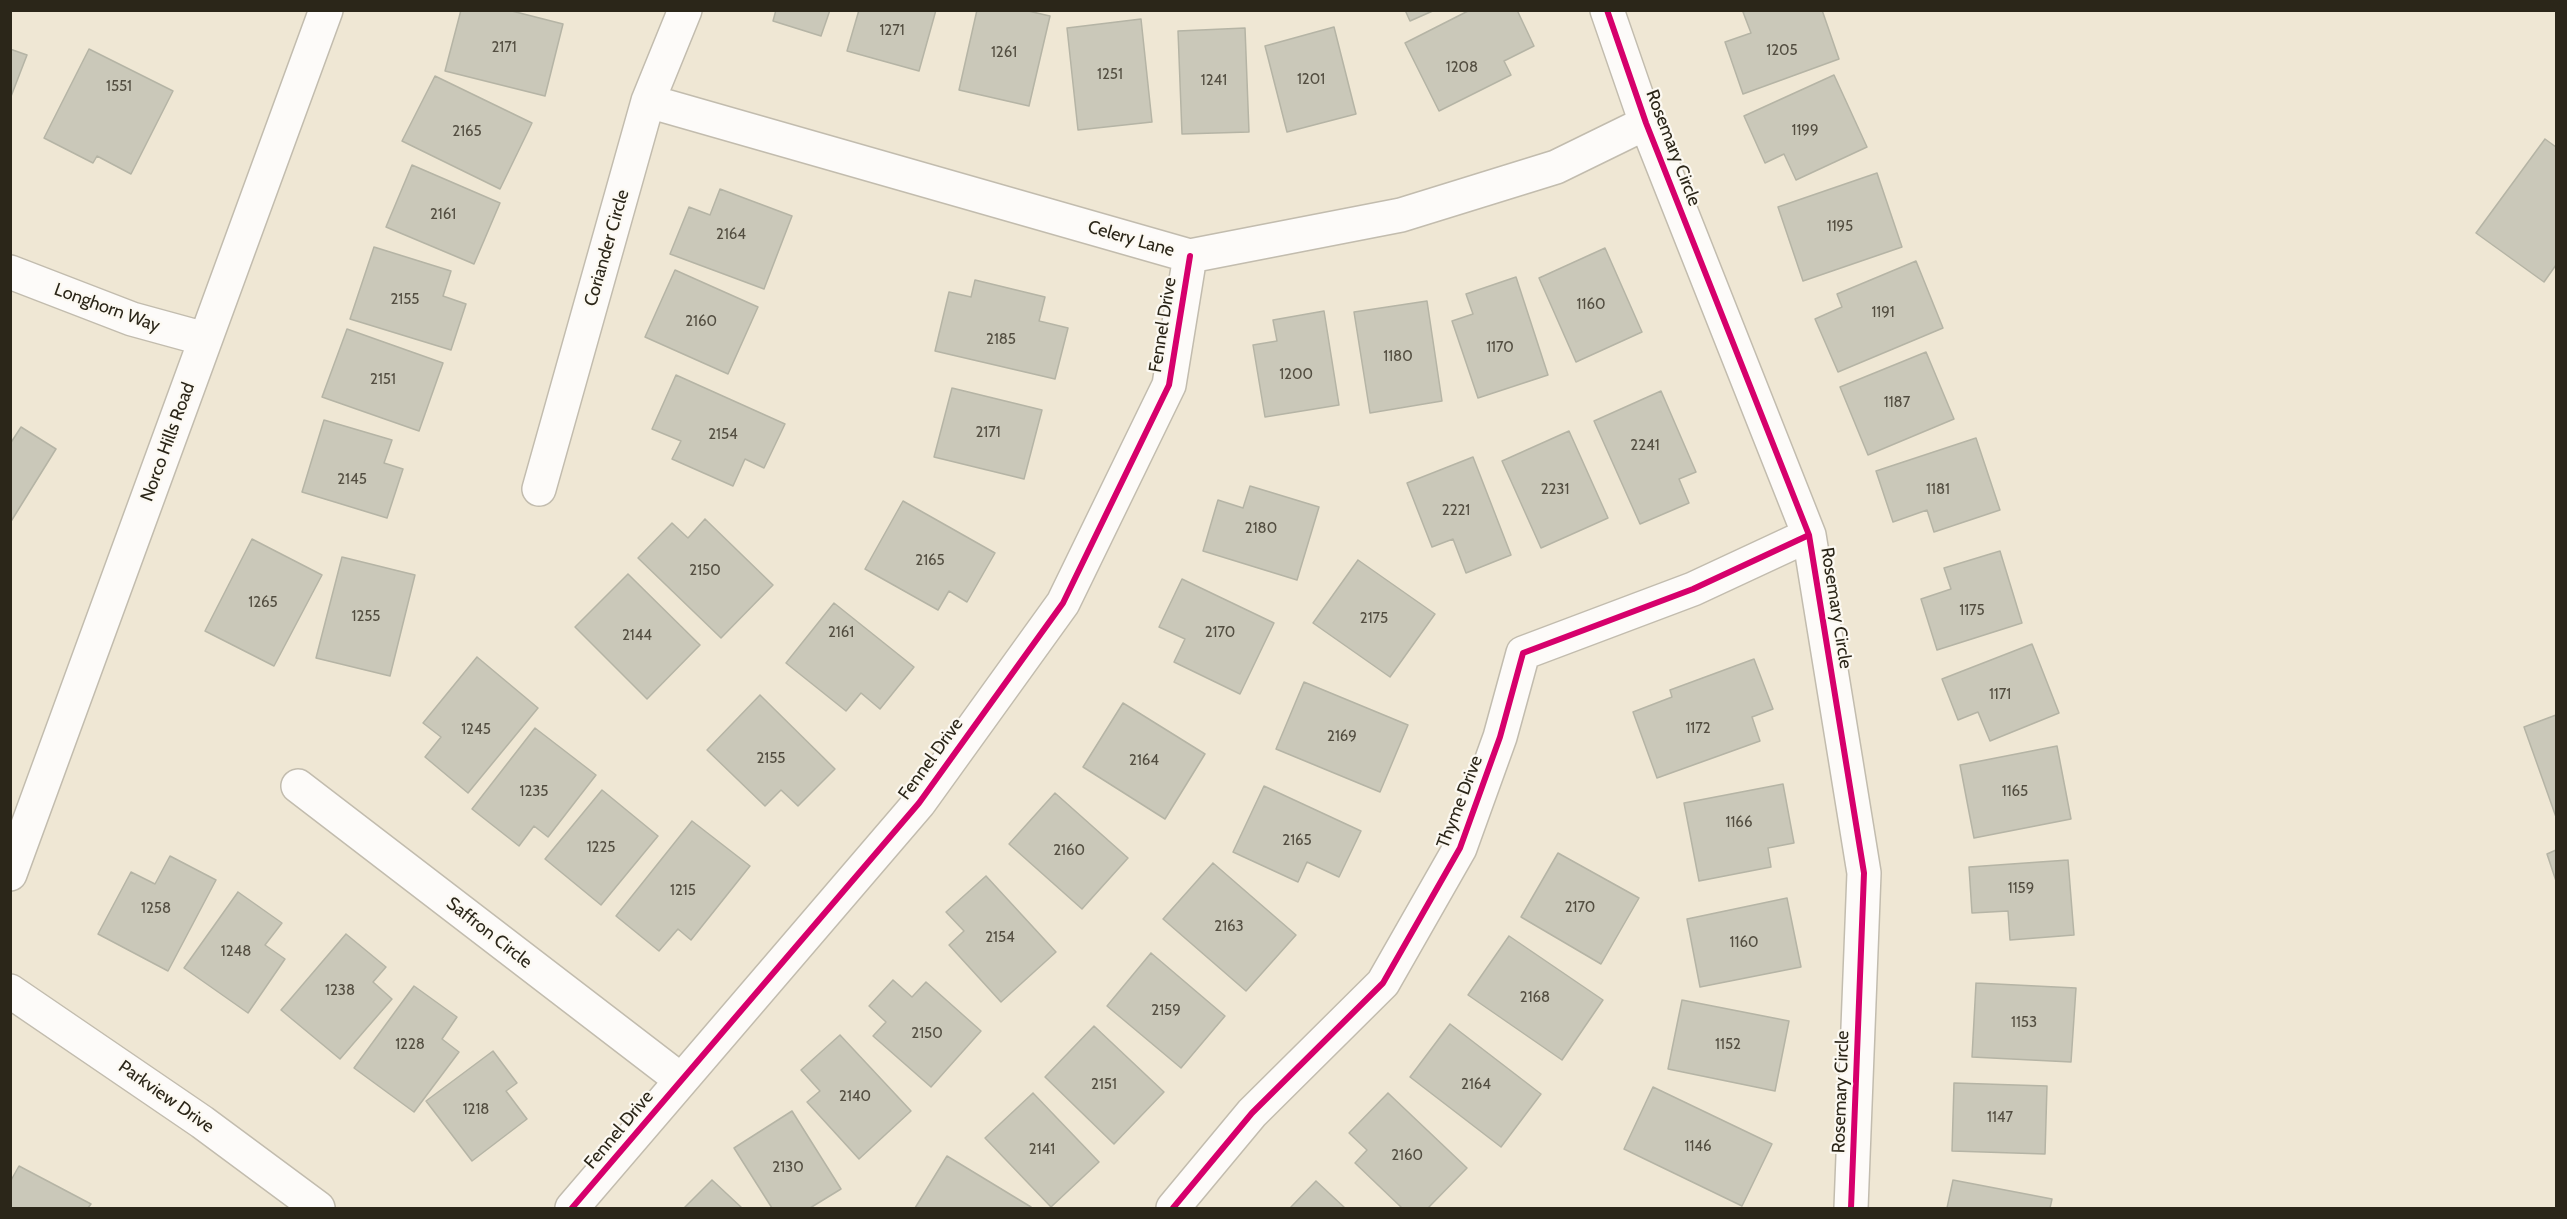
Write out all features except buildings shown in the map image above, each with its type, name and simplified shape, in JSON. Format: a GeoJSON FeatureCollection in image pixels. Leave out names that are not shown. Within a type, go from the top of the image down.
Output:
{"type":"FeatureCollection","features":[{"type":"Feature","properties":{"kind":"street","name":"Norco Hills Road"},"geometry":{"type":"LineString","coordinates":[[10,874],[326,10]]}},
{"type":"Feature","properties":{"kind":"street","name":"Coriander Circle"},"geometry":{"type":"LineString","coordinates":[[539,489],[648,101],[685,10]]}},
{"type":"Feature","properties":{"kind":"street","name":"Rosemary Circle"},"geometry":{"type":"LineString","coordinates":[[1607,10],[1646,123],[1809,535],[1864,873],[1851,1209]]}},
{"type":"Feature","properties":{"kind":"street","name":"Celery Lane"},"geometry":{"type":"LineString","coordinates":[[648,101],[1190,256],[1401,215],[1556,167],[1646,123]]}},
{"type":"Feature","properties":{"kind":"street","name":"Fennel Drive"},"geometry":{"type":"LineString","coordinates":[[572,1209],[919,803],[1063,603],[1169,385],[1190,256]]}},
{"type":"Feature","properties":{"kind":"street","name":"Longhorn Way"},"geometry":{"type":"LineString","coordinates":[[10,272],[132,319],[205,339]]}},
{"type":"Feature","properties":{"kind":"street","name":"Thyme Drive"},"geometry":{"type":"LineString","coordinates":[[1173,1209],[1252,1113],[1383,983],[1460,848],[1500,737],[1523,654],[1694,589],[1809,535]]}},
{"type":"Feature","properties":{"kind":"street","name":"Saffron Circle"},"geometry":{"type":"LineString","coordinates":[[298,786],[681,1080]]}},
{"type":"Feature","properties":{"kind":"street","name":"Parkview Drive"},"geometry":{"type":"LineString","coordinates":[[10,991],[202,1122],[318,1209]]}},
{"type":"Feature","properties":{"kind":"cycle path"},"geometry":{"type":"LineString","coordinates":[[1607,10],[1646,123],[1809,535],[1864,873],[1851,1208]]}},
{"type":"Feature","properties":{"kind":"cycle path"},"geometry":{"type":"LineString","coordinates":[[572,1208],[919,803],[1063,603],[1169,385],[1190,256]]}},
{"type":"Feature","properties":{"kind":"cycle path"},"geometry":{"type":"LineString","coordinates":[[1173,1208],[1252,1113],[1383,983],[1460,848],[1500,737],[1523,653],[1693,589],[1809,535]]}}]}
